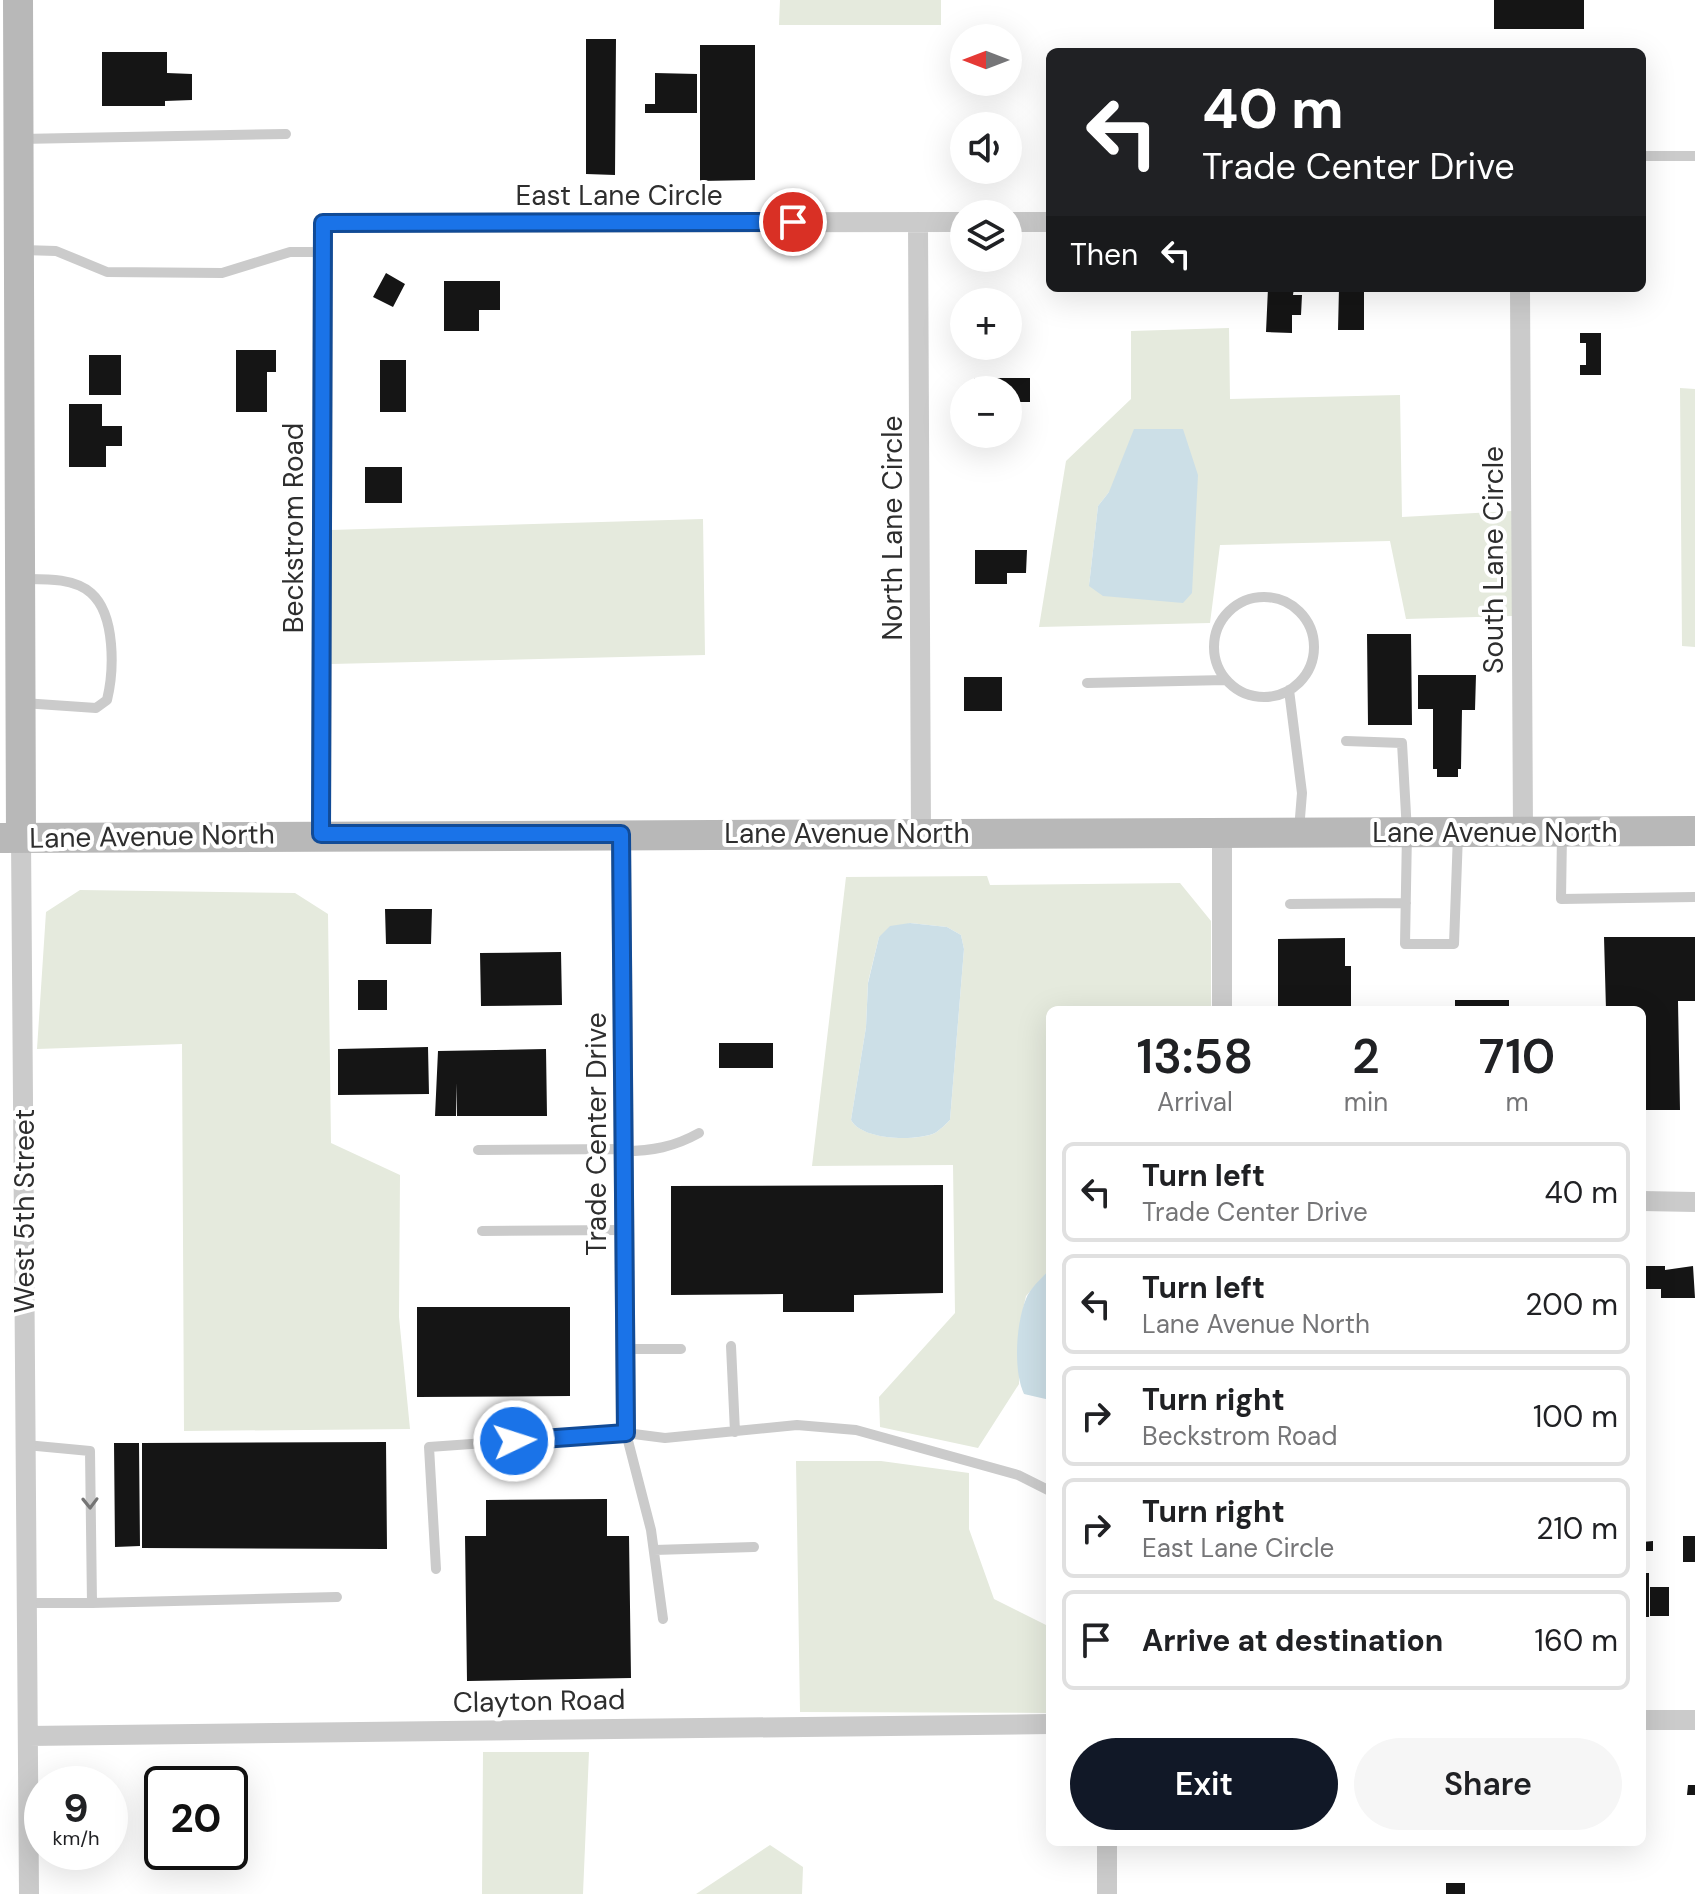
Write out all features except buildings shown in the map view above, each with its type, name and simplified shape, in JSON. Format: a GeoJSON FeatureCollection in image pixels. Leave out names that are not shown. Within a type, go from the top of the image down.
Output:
{"type":"FeatureCollection","features":[{"type":"Feature","properties":{"kind":"main road","name":"West 5th Street"},"geometry":{"type":"LineString","coordinates":[[10,838],[19,703],[19,579],[14,501],[18,250],[15,6]]}},
{"type":"Feature","properties":{"kind":"main road","name":"Lane Avenue North"},"geometry":{"type":"LineString","coordinates":[[10,838],[321,834],[1695,831]]}},
{"type":"Feature","properties":{"kind":"street","name":"North Lane Circle"},"geometry":{"type":"LineString","coordinates":[[918,222],[921,833]]}},
{"type":"Feature","properties":{"kind":"street","name":"East Lane Circle"},"geometry":{"type":"LineString","coordinates":[[323,223],[950,222]]}},
{"type":"Feature","properties":{"kind":"street"},"geometry":{"type":"LineString","coordinates":[[1022,222],[1046,222]]}},
{"type":"Feature","properties":{"kind":"street","name":"Beckstrom Road"},"geometry":{"type":"LineString","coordinates":[[321,834],[323,223]]}},
{"type":"Feature","properties":{"kind":"street","name":"South Lane Circle"},"geometry":{"type":"LineString","coordinates":[[1520,292],[1523,832]]}},
{"type":"Feature","properties":{"kind":"street"},"geometry":{"type":"LineString","coordinates":[[1222,833],[1222,1006]]}},
{"type":"Feature","properties":{"kind":"street","name":"Trade Center Drive"},"geometry":{"type":"LineString","coordinates":[[621,834],[626,1433]]}},
{"type":"Feature","properties":{"kind":"street","name":"West 5th Street"},"geometry":{"type":"LineString","coordinates":[[10,838],[26,1445],[29,1894]]}},
{"type":"Feature","properties":{"kind":"street"},"geometry":{"type":"LineString","coordinates":[[1646,1201],[1695,1202]]}},
{"type":"Feature","properties":{"kind":"street"},"geometry":{"type":"LineString","coordinates":[[1646,1720],[1695,1720]]}},
{"type":"Feature","properties":{"kind":"street","name":"Clayton Road"},"geometry":{"type":"LineString","coordinates":[[28,1736],[1046,1724]]}},
{"type":"Feature","properties":{"kind":"street"},"geometry":{"type":"LineString","coordinates":[[1107,1846],[1107,1894]]}},
{"type":"Feature","properties":{"kind":"lane"},"geometry":{"type":"LineString","coordinates":[[15,122],[286,134]]}},
{"type":"Feature","properties":{"kind":"lane"},"geometry":{"type":"LineString","coordinates":[[1646,156],[1695,156]]}},
{"type":"Feature","properties":{"kind":"lane"},"geometry":{"type":"LineString","coordinates":[[18,250],[56,251],[107,272],[222,273],[290,252],[322,252]]}},
{"type":"Feature","properties":{"kind":"lane"},"geometry":{"type":"LineString","coordinates":[[19,579],[70,583],[90,592],[102,608],[112,678],[107,700],[96,708],[19,703]]}},
{"type":"Feature","properties":{"kind":"lane"},"geometry":{"type":"LineString","coordinates":[[1266,596],[1295,607],[1306,619],[1312,634],[1310,666],[1289,690],[1273,696],[1256,696],[1240,691],[1226,680],[1214,650],[1215,633],[1222,617],[1234,605],[1266,596]]}},
{"type":"Feature","properties":{"kind":"lane"},"geometry":{"type":"LineString","coordinates":[[1087,683],[1226,680]]}},
{"type":"Feature","properties":{"kind":"lane"},"geometry":{"type":"LineString","coordinates":[[1289,690],[1302,793],[1299,832]]}},
{"type":"Feature","properties":{"kind":"lane"},"geometry":{"type":"LineString","coordinates":[[1346,741],[1402,743],[1407,832],[1405,944],[1454,944],[1458,832]]}},
{"type":"Feature","properties":{"kind":"lane"},"geometry":{"type":"LineString","coordinates":[[1562,832],[1561,899],[1695,897]]}},
{"type":"Feature","properties":{"kind":"lane"},"geometry":{"type":"LineString","coordinates":[[1290,904],[1406,903]]}},
{"type":"Feature","properties":{"kind":"lane"},"geometry":{"type":"LineString","coordinates":[[478,1150],[651,1151],[682,1143],[699,1133]]}},
{"type":"Feature","properties":{"kind":"lane"},"geometry":{"type":"LineString","coordinates":[[482,1231],[625,1230]]}},
{"type":"Feature","properties":{"kind":"lane"},"geometry":{"type":"LineString","coordinates":[[731,1346],[735,1432]]}},
{"type":"Feature","properties":{"kind":"lane"},"geometry":{"type":"LineString","coordinates":[[626,1349],[681,1349]]}},
{"type":"Feature","properties":{"kind":"lane"},"geometry":{"type":"LineString","coordinates":[[436,1569],[429,1447],[626,1433],[665,1438],[797,1425],[856,1430],[1018,1475],[1046,1489]]}},
{"type":"Feature","properties":{"kind":"lane"},"geometry":{"type":"LineString","coordinates":[[626,1433],[654,1550],[663,1619]]}},
{"type":"Feature","properties":{"kind":"lane"},"geometry":{"type":"LineString","coordinates":[[26,1445],[90,1451],[92,1603]]}},
{"type":"Feature","properties":{"kind":"lane"},"geometry":{"type":"LineString","coordinates":[[654,1550],[754,1547]]}},
{"type":"Feature","properties":{"kind":"lane"},"geometry":{"type":"LineString","coordinates":[[27,1603],[337,1597]]}},
{"type":"Feature","properties":{"kind":"shaded area"},"geometry":{"type":"Polygon","coordinates":[[[780,0],[941,0],[941,25],[779,25],[780,0]]]}},
{"type":"Feature","properties":{"kind":"shaded area"},"geometry":{"type":"Polygon","coordinates":[[[1229,328],[1230,399],[1400,395],[1402,517],[1512,511],[1512,616],[1406,619],[1390,541],[1220,545],[1210,623],[1039,627],[1066,461],[1131,399],[1131,331],[1229,328]],[[1109,492],[1098,506],[1089,586],[1109,492]]]}},
{"type":"Feature","properties":{"kind":"shaded area"},"geometry":{"type":"Polygon","coordinates":[[[1680,388],[1695,389],[1695,647],[1682,646],[1680,388]]]}},
{"type":"Feature","properties":{"kind":"shaded area"},"geometry":{"type":"Polygon","coordinates":[[[1134,429],[1183,429],[1198,475],[1192,593],[1183,603],[1103,596],[1089,586],[1098,506],[1109,492],[1134,429]]]}},
{"type":"Feature","properties":{"kind":"shaded area"},"geometry":{"type":"Polygon","coordinates":[[[703,519],[705,655],[331,664],[330,530],[703,519]]]}},
{"type":"Feature","properties":{"kind":"shaded area"},"geometry":{"type":"Polygon","coordinates":[[[987,876],[990,885],[1180,883],[1211,921],[1211,1006],[1046,1006],[1046,1274],[1026,1296],[1020,1323],[1019,1384],[978,1448],[880,1427],[879,1397],[955,1313],[953,1165],[812,1166],[846,877],[987,876]],[[910,923],[879,937],[868,982],[866,1027],[851,1120],[866,1132],[915,1138],[935,1133],[950,1120],[964,949],[961,935],[947,927],[910,923]]]}},
{"type":"Feature","properties":{"kind":"shaded area"},"geometry":{"type":"Polygon","coordinates":[[[80,890],[295,893],[328,914],[331,1143],[400,1175],[399,1317],[410,1429],[184,1431],[182,1044],[37,1049],[46,912],[80,890]]]}},
{"type":"Feature","properties":{"kind":"shaded area"},"geometry":{"type":"Polygon","coordinates":[[[910,923],[947,927],[961,935],[964,949],[950,1120],[935,1133],[902,1138],[866,1132],[851,1120],[866,1027],[868,983],[879,937],[890,926],[910,923]]]}},
{"type":"Feature","properties":{"kind":"shaded area"},"geometry":{"type":"Polygon","coordinates":[[[1046,1273],[1046,1399],[1024,1394],[1018,1373],[1020,1321],[1033,1287],[1046,1273]]]}},
{"type":"Feature","properties":{"kind":"shaded area"},"geometry":{"type":"Polygon","coordinates":[[[796,1461],[881,1461],[969,1473],[969,1529],[994,1599],[1046,1625],[1046,1713],[800,1712],[796,1461]]]}},
{"type":"Feature","properties":{"kind":"shaded area"},"geometry":{"type":"Polygon","coordinates":[[[483,1752],[589,1752],[583,1894],[482,1894],[483,1752]]]}},
{"type":"Feature","properties":{"kind":"shaded area"},"geometry":{"type":"Polygon","coordinates":[[[770,1845],[803,1867],[802,1894],[696,1894],[770,1845]]]}},
{"type":"Feature","properties":{"kind":"route"},"geometry":{"type":"LineString","coordinates":[[514,1441],[626,1433],[621,834],[321,834],[323,223],[793,222]]}}]}
